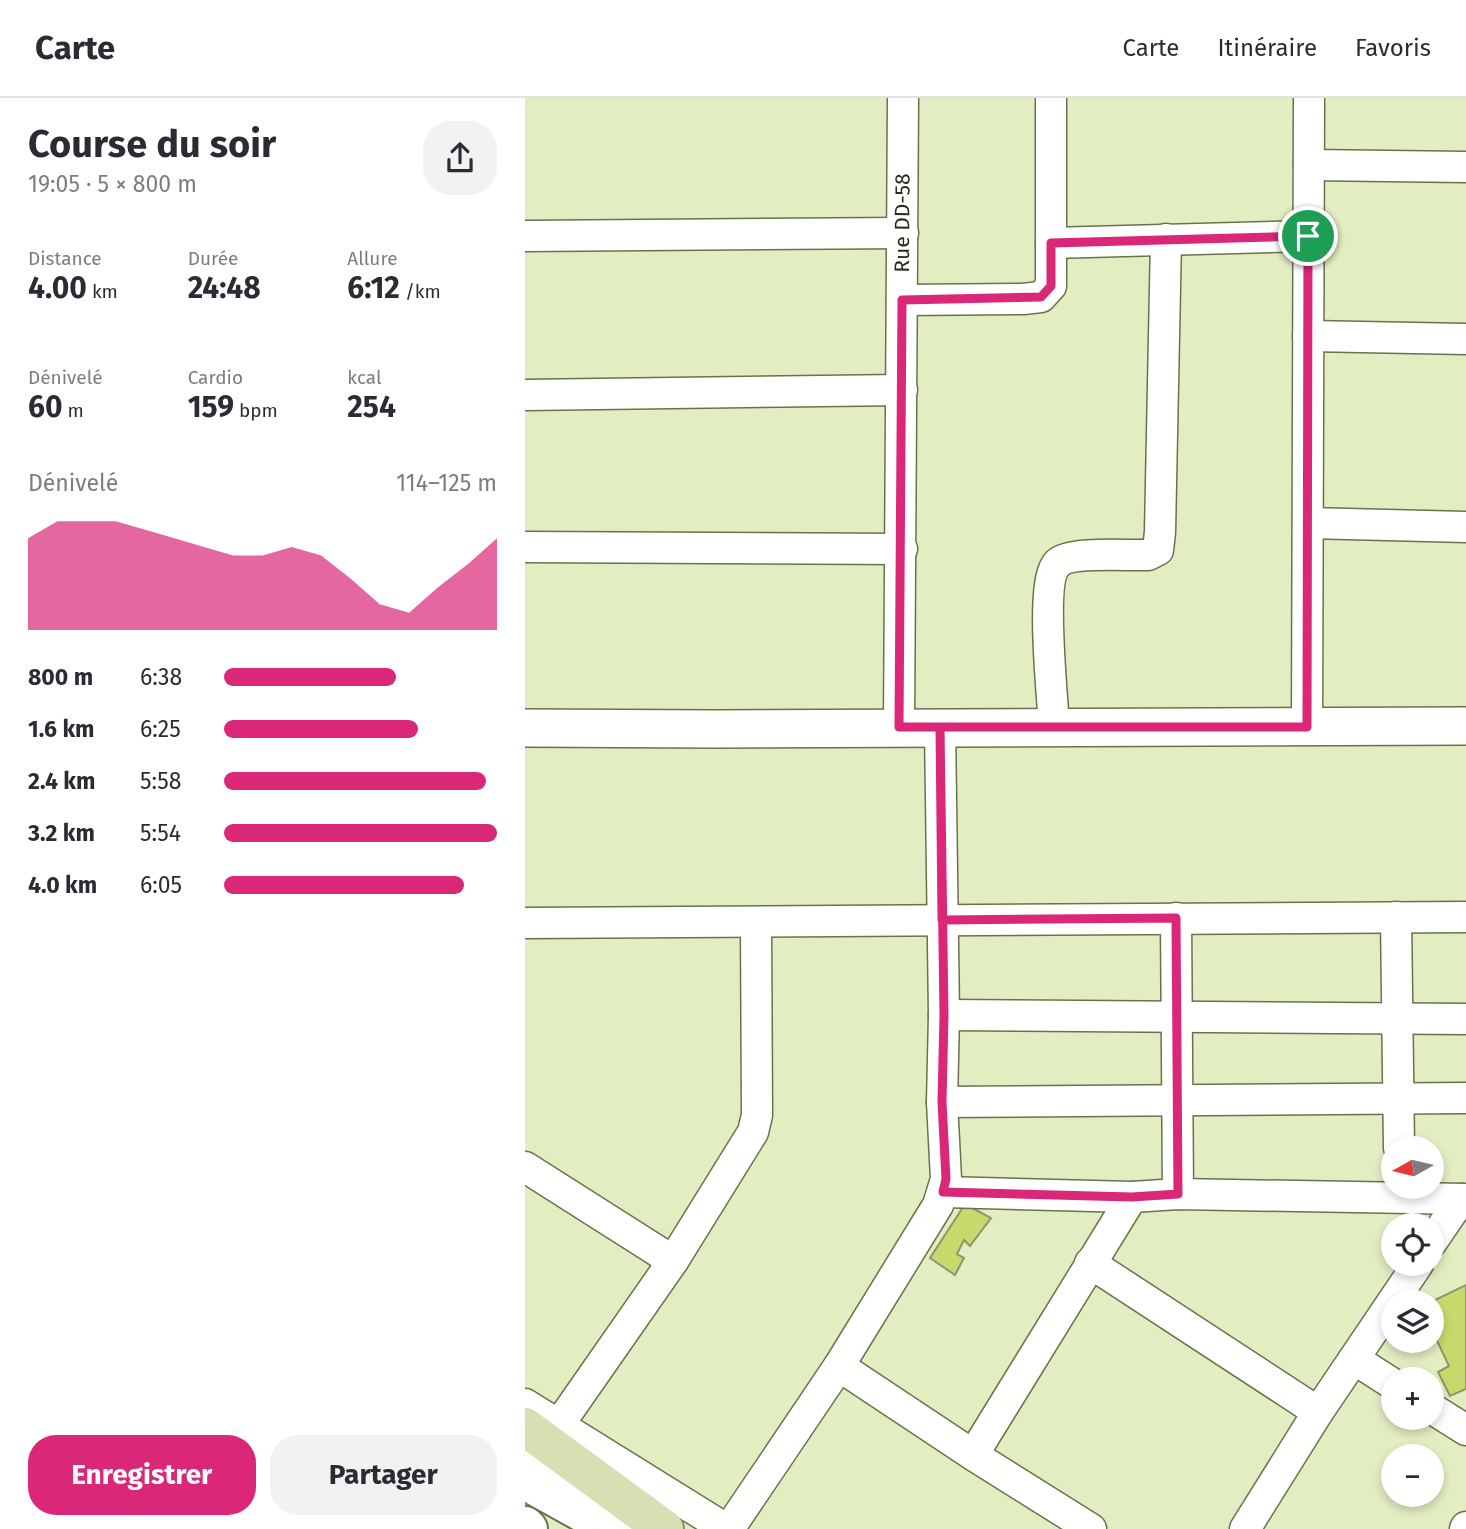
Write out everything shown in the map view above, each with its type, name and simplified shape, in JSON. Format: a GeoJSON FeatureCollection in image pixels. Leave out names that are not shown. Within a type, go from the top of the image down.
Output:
{"type":"FeatureCollection","features":[{"type":"Feature","properties":{"kind":"main road"},"geometry":{"type":"LineString","coordinates":[[541,1426],[664,1529]]}},
{"type":"Feature","properties":{"kind":"main road"},"geometry":{"type":"LineString","coordinates":[[525,1470],[636,1529]]}},
{"type":"Feature","properties":{"kind":"street","name":"Rue DD-58"},"geometry":{"type":"LineString","coordinates":[[899,727],[903,98]]}},
{"type":"Feature","properties":{"kind":"street"},"geometry":{"type":"LineString","coordinates":[[902,300],[1041,297],[1051,286],[1051,98]]}},
{"type":"Feature","properties":{"kind":"street"},"geometry":{"type":"LineString","coordinates":[[1307,727],[1309,98]]}},
{"type":"Feature","properties":{"kind":"street"},"geometry":{"type":"LineString","coordinates":[[1309,166],[1466,167]]}},
{"type":"Feature","properties":{"kind":"street"},"geometry":{"type":"LineString","coordinates":[[525,236],[903,233]]}},
{"type":"Feature","properties":{"kind":"street"},"geometry":{"type":"LineString","coordinates":[[1051,243],[1308,236]]}},
{"type":"Feature","properties":{"kind":"street"},"geometry":{"type":"LineString","coordinates":[[1054,727],[1048,600],[1051,575],[1058,562],[1073,556],[1148,555],[1158,550],[1166,239]]}},
{"type":"Feature","properties":{"kind":"street"},"geometry":{"type":"LineString","coordinates":[[1308,336],[1466,339]]}},
{"type":"Feature","properties":{"kind":"street"},"geometry":{"type":"LineString","coordinates":[[525,395],[902,390]]}},
{"type":"Feature","properties":{"kind":"street"},"geometry":{"type":"LineString","coordinates":[[1308,523],[1466,527]]}},
{"type":"Feature","properties":{"kind":"street"},"geometry":{"type":"LineString","coordinates":[[525,547],[902,549]]}},
{"type":"Feature","properties":{"kind":"street"},"geometry":{"type":"LineString","coordinates":[[525,728],[1466,726]]}},
{"type":"Feature","properties":{"kind":"street"},"geometry":{"type":"LineString","coordinates":[[525,1404],[541,1426],[728,1529],[839,1366],[938,1205],[946,1179],[942,1102],[944,1015],[940,727]]}},
{"type":"Feature","properties":{"kind":"street"},"geometry":{"type":"LineString","coordinates":[[1396,917],[1399,1136]]}},
{"type":"Feature","properties":{"kind":"street"},"geometry":{"type":"LineString","coordinates":[[525,923],[1466,917]]}},
{"type":"Feature","properties":{"kind":"street"},"geometry":{"type":"LineString","coordinates":[[1176,918],[1178,1194]]}},
{"type":"Feature","properties":{"kind":"street"},"geometry":{"type":"LineString","coordinates":[[541,1426],[673,1261],[753,1132],[756,1123],[756,922]]}},
{"type":"Feature","properties":{"kind":"street"},"geometry":{"type":"LineString","coordinates":[[944,1015],[1466,1019]]}},
{"type":"Feature","properties":{"kind":"street"},"geometry":{"type":"LineString","coordinates":[[942,1102],[1466,1098]]}},
{"type":"Feature","properties":{"kind":"street"},"geometry":{"type":"LineString","coordinates":[[525,1167],[673,1261]]}},
{"type":"Feature","properties":{"kind":"street"},"geometry":{"type":"LineString","coordinates":[[943,1192],[1132,1197],[1178,1194],[1381,1192]]}},
{"type":"Feature","properties":{"kind":"street"},"geometry":{"type":"LineString","coordinates":[[973,1455],[1132,1197]]}},
{"type":"Feature","properties":{"kind":"street"},"geometry":{"type":"LineString","coordinates":[[1444,1197],[1463,1199],[1444,1225]]}},
{"type":"Feature","properties":{"kind":"street"},"geometry":{"type":"LineString","coordinates":[[1090,1262],[1318,1412]]}},
{"type":"Feature","properties":{"kind":"street"},"geometry":{"type":"LineString","coordinates":[[1245,1529],[1318,1412],[1410,1276]]}},
{"type":"Feature","properties":{"kind":"street"},"geometry":{"type":"LineString","coordinates":[[1353,1359],[1381,1376]]}},
{"type":"Feature","properties":{"kind":"street"},"geometry":{"type":"LineString","coordinates":[[839,1366],[1091,1529]]}},
{"type":"Feature","properties":{"kind":"street"},"geometry":{"type":"LineString","coordinates":[[1444,1416],[1466,1430]]}},
{"type":"Feature","properties":{"kind":"lane"},"geometry":{"type":"LineString","coordinates":[[525,1495],[565,1529]]}},
{"type":"Feature","properties":{"kind":"lane"},"geometry":{"type":"LineString","coordinates":[[525,1495],[588,1529]]}},
{"type":"Feature","properties":{"kind":"building"},"geometry":{"type":"Polygon","coordinates":[[[965,1204],[991,1218],[970,1246],[964,1240],[957,1254],[964,1258],[955,1275],[930,1258],[965,1204]]]}},
{"type":"Feature","properties":{"kind":"building"},"geometry":{"type":"Polygon","coordinates":[[[1466,1285],[1466,1389],[1450,1396],[1444,1384],[1444,1369],[1449,1366],[1443,1353],[1444,1296],[1466,1285]]]}},
{"type":"Feature","properties":{"kind":"route"},"geometry":{"type":"LineString","coordinates":[[1308,236],[1051,243],[1051,286],[1041,297],[902,300],[899,727],[940,727],[942,920],[944,1015],[942,1102],[946,1179],[943,1192],[1132,1197],[1178,1194],[1176,918],[942,920],[941,824],[940,727],[1307,727],[1308,236]]}}]}
